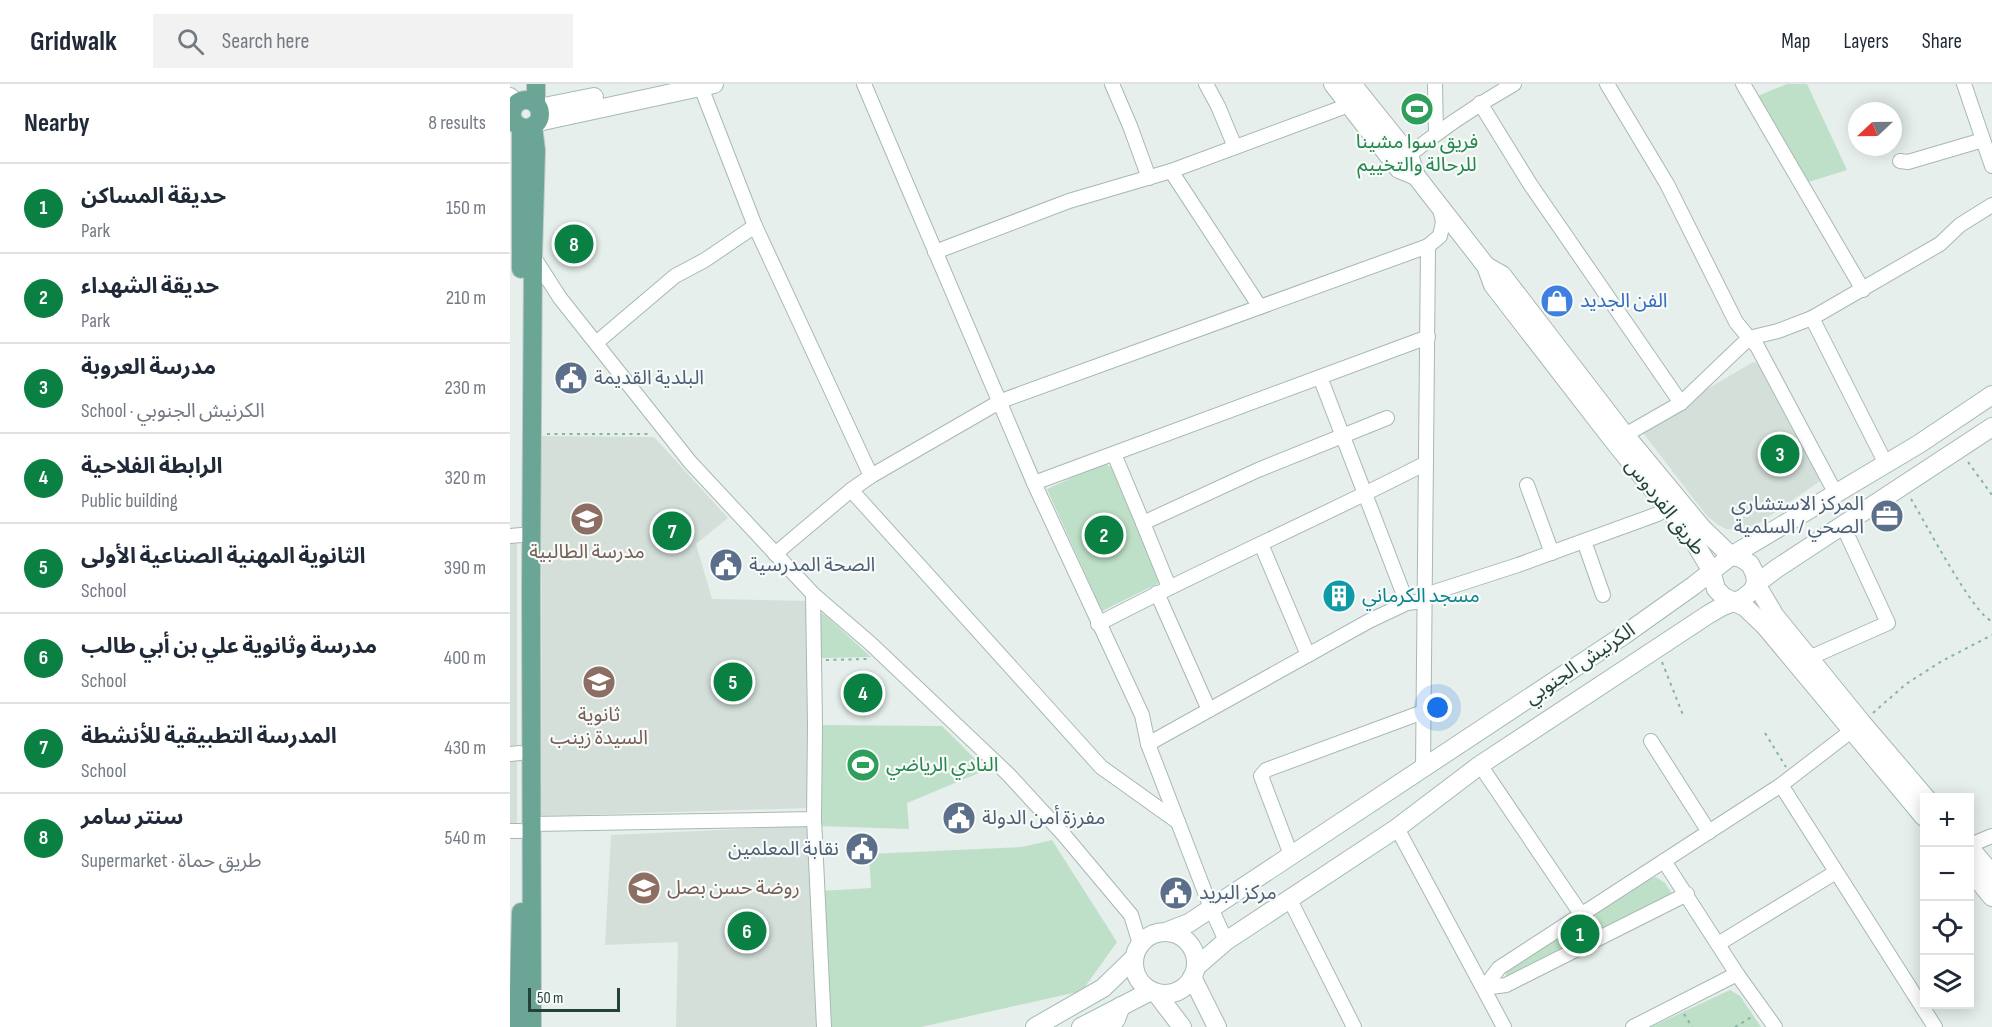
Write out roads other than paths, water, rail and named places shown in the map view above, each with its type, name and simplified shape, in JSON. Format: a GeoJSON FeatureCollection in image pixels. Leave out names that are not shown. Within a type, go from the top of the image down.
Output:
{"type":"FeatureCollection","features":[{"type":"Feature","properties":{"kind":"main road"},"geometry":{"type":"LineString","coordinates":[[521,829],[515,754],[515,535],[523,110],[536,84]]}},
{"type":"Feature","properties":{"kind":"main road"},"geometry":{"type":"LineString","coordinates":[[523,110],[661,84]]}},
{"type":"Feature","properties":{"kind":"main road","name":"طريق الفردوس"},"geometry":{"type":"LineString","coordinates":[[1333,84],[1349,105],[1403,160]]}},
{"type":"Feature","properties":{"kind":"main road","name":"طريق الفردوس"},"geometry":{"type":"LineString","coordinates":[[1352,84],[1403,160]]}},
{"type":"Feature","properties":{"kind":"main road"},"geometry":{"type":"LineString","coordinates":[[523,110],[707,86]]}},
{"type":"Feature","properties":{"kind":"main road"},"geometry":{"type":"LineString","coordinates":[[518,1027],[532,434],[536,150],[523,110]]}},
{"type":"Feature","properties":{"kind":"main road","name":"طريق الفردوس"},"geometry":{"type":"LineString","coordinates":[[1403,160],[1399,169],[1416,176],[1486,266],[1492,285],[1619,437],[1702,528],[1731,556],[1741,558],[1750,564],[1755,574],[1756,584],[1776,616],[1920,812]]}},
{"type":"Feature","properties":{"kind":"main road","name":"الكرنيش الجنوبي"},"geometry":{"type":"LineString","coordinates":[[1168,932],[1189,923],[1624,635],[1731,556],[1886,464],[1992,395]]}},
{"type":"Feature","properties":{"kind":"main road","name":"الكرنيش الجنوبي"},"geometry":{"type":"LineString","coordinates":[[1194,972],[1226,941],[1397,828],[1480,765],[1709,614],[1743,599],[1756,584],[1992,427]]}},
{"type":"Feature","properties":{"kind":"main road","name":"طريق الفردوس"},"geometry":{"type":"LineString","coordinates":[[1619,437],[1666,507],[1692,538],[1711,570],[1716,589],[1725,597],[1745,607],[1765,626],[1856,727],[1921,793]]}},
{"type":"Feature","properties":{"kind":"main road"},"geometry":{"type":"LineString","coordinates":[[1971,847],[1992,874]]}},
{"type":"Feature","properties":{"kind":"main road"},"geometry":{"type":"LineString","coordinates":[[1974,874],[1991,893]]}},
{"type":"Feature","properties":{"kind":"main road"},"geometry":{"type":"LineString","coordinates":[[521,919],[532,1027]]}},
{"type":"Feature","properties":{"kind":"main road"},"geometry":{"type":"LineString","coordinates":[[1035,1027],[1103,988],[1152,934],[1168,932],[1180,935],[1189,943],[1195,955],[1194,972],[1217,1027]]}},
{"type":"Feature","properties":{"kind":"main road"},"geometry":{"type":"LineString","coordinates":[[1137,951],[1135,971],[1141,982],[1154,992],[1182,1027]]}},
{"type":"Feature","properties":{"kind":"main road"},"geometry":{"type":"LineString","coordinates":[[1081,1027],[1154,992],[1170,993],[1183,988],[1194,972]]}},
{"type":"Feature","properties":{"kind":"main road"},"geometry":{"type":"LineString","coordinates":[[1110,1027],[1121,1006]]}},
{"type":"Feature","properties":{"kind":"street"},"geometry":{"type":"LineString","coordinates":[[864,84],[1034,483],[1142,715],[1148,744],[1226,941]]}},
{"type":"Feature","properties":{"kind":"street"},"geometry":{"type":"LineString","coordinates":[[1112,84],[1149,178]]}},
{"type":"Feature","properties":{"kind":"street"},"geometry":{"type":"LineString","coordinates":[[1206,84],[1235,147]]}},
{"type":"Feature","properties":{"kind":"street"},"geometry":{"type":"LineString","coordinates":[[1435,84],[1436,133]]}},
{"type":"Feature","properties":{"kind":"street"},"geometry":{"type":"LineString","coordinates":[[1403,160],[1436,133],[1480,103],[1514,84]]}},
{"type":"Feature","properties":{"kind":"street"},"geometry":{"type":"LineString","coordinates":[[1606,84],[1667,184],[1736,322],[1757,346],[1836,494]]}},
{"type":"Feature","properties":{"kind":"street"},"geometry":{"type":"LineString","coordinates":[[1743,84],[1863,290]]}},
{"type":"Feature","properties":{"kind":"street"},"geometry":{"type":"LineString","coordinates":[[1964,84],[1992,166]]}},
{"type":"Feature","properties":{"kind":"street"},"geometry":{"type":"LineString","coordinates":[[707,86],[755,226],[871,476]]}},
{"type":"Feature","properties":{"kind":"street"},"geometry":{"type":"LineString","coordinates":[[1480,103],[1530,184],[1681,403]]}},
{"type":"Feature","properties":{"kind":"street"},"geometry":{"type":"LineString","coordinates":[[935,252],[1069,201],[1171,171],[1349,105]]}},
{"type":"Feature","properties":{"kind":"street"},"geometry":{"type":"LineString","coordinates":[[1900,161],[1908,162],[1983,140]]}},
{"type":"Feature","properties":{"kind":"street"},"geometry":{"type":"LineString","coordinates":[[1171,171],[1260,307]]}},
{"type":"Feature","properties":{"kind":"street"},"geometry":{"type":"LineString","coordinates":[[1619,437],[1681,403],[1749,338],[1778,331],[1812,318],[1940,244],[1960,225],[1992,205]]}},
{"type":"Feature","properties":{"kind":"street"},"geometry":{"type":"LineString","coordinates":[[775,554],[871,476],[1001,401],[1428,246],[1440,236],[1443,222],[1440,209]]}},
{"type":"Feature","properties":{"kind":"street"},"geometry":{"type":"LineString","coordinates":[[596,343],[675,276],[705,260],[755,226]]}},
{"type":"Feature","properties":{"kind":"street"},"geometry":{"type":"LineString","coordinates":[[1423,768],[1428,246]]}},
{"type":"Feature","properties":{"kind":"street"},"geometry":{"type":"LineString","coordinates":[[534,256],[560,298],[690,462],[813,594],[886,658],[1009,775],[1064,835],[1131,915],[1137,951]]}},
{"type":"Feature","properties":{"kind":"street"},"geometry":{"type":"LineString","coordinates":[[1812,318],[1886,464]]}},
{"type":"Feature","properties":{"kind":"street"},"geometry":{"type":"LineString","coordinates":[[1034,483],[1428,337]]}},
{"type":"Feature","properties":{"kind":"street"},"geometry":{"type":"LineString","coordinates":[[1320,377],[1407,603]]}},
{"type":"Feature","properties":{"kind":"street"},"geometry":{"type":"LineString","coordinates":[[1143,523],[1258,470],[1387,418]]}},
{"type":"Feature","properties":{"kind":"street"},"geometry":{"type":"LineString","coordinates":[[1114,454],[1143,523],[1163,590],[1209,710]]}},
{"type":"Feature","properties":{"kind":"street"},"geometry":{"type":"LineString","coordinates":[[1098,624],[1163,590],[1364,495],[1426,463]]}},
{"type":"Feature","properties":{"kind":"street"},"geometry":{"type":"LineString","coordinates":[[1527,485],[1552,553]]}},
{"type":"Feature","properties":{"kind":"street"},"geometry":{"type":"LineString","coordinates":[[851,490],[1101,767],[1178,822]]}},
{"type":"Feature","properties":{"kind":"street"},"geometry":{"type":"LineString","coordinates":[[1148,744],[1369,621],[1407,603],[1658,514],[1666,507]]}},
{"type":"Feature","properties":{"kind":"street"},"geometry":{"type":"LineString","coordinates":[[1809,658],[1888,623],[1843,526]]}},
{"type":"Feature","properties":{"kind":"street"},"geometry":{"type":"LineString","coordinates":[[1584,541],[1603,595]]}},
{"type":"Feature","properties":{"kind":"street"},"geometry":{"type":"LineString","coordinates":[[1261,544],[1308,655]]}},
{"type":"Feature","properties":{"kind":"street"},"geometry":{"type":"LineString","coordinates":[[813,594],[814,819],[824,1027]]}},
{"type":"Feature","properties":{"kind":"street"},"geometry":{"type":"LineString","coordinates":[[1291,855],[1262,776],[1266,770],[1423,712]]}},
{"type":"Feature","properties":{"kind":"street"},"geometry":{"type":"LineString","coordinates":[[1484,988],[1499,968],[1786,781],[1856,727]]}},
{"type":"Feature","properties":{"kind":"street"},"geometry":{"type":"LineString","coordinates":[[1652,741],[1709,832]]}},
{"type":"Feature","properties":{"kind":"street"},"geometry":{"type":"LineString","coordinates":[[1480,765],[1581,914]]}},
{"type":"Feature","properties":{"kind":"street"},"geometry":{"type":"LineString","coordinates":[[1786,781],[1836,872],[1935,1027]]}},
{"type":"Feature","properties":{"kind":"street"},"geometry":{"type":"LineString","coordinates":[[521,829],[814,819]]}},
{"type":"Feature","properties":{"kind":"street"},"geometry":{"type":"LineString","coordinates":[[1397,828],[1504,1027]]}},
{"type":"Feature","properties":{"kind":"street"},"geometry":{"type":"LineString","coordinates":[[1974,844],[1992,836]]}},
{"type":"Feature","properties":{"kind":"street"},"geometry":{"type":"LineString","coordinates":[[1664,861],[1737,974],[1775,1027]]}},
{"type":"Feature","properties":{"kind":"street"},"geometry":{"type":"LineString","coordinates":[[1718,944],[1836,872]]}},
{"type":"Feature","properties":{"kind":"street"},"geometry":{"type":"LineString","coordinates":[[1484,988],[1506,985],[1687,894]]}},
{"type":"Feature","properties":{"kind":"street"},"geometry":{"type":"LineString","coordinates":[[1289,898],[1354,1027]]}},
{"type":"Feature","properties":{"kind":"street"},"geometry":{"type":"LineString","coordinates":[[1633,1027],[1737,974]]}},
{"type":"Feature","properties":{"kind":"place","name":"فريق سوا مشينا للرحالة والتخييم"},"geometry":{"type":"Point","coordinates":[1417,109]}},
{"type":"Feature","properties":{"kind":"place","name":"سنتر سامر"},"geometry":{"type":"Point","coordinates":[574,244]}},
{"type":"Feature","properties":{"kind":"place","name":"الفن الجديد"},"geometry":{"type":"Point","coordinates":[1557,301]}},
{"type":"Feature","properties":{"kind":"place","name":"البلدية القديمة"},"geometry":{"type":"Point","coordinates":[571,378]}},
{"type":"Feature","properties":{"kind":"place","name":"مدرسة العروبة"},"geometry":{"type":"Point","coordinates":[1780,454]}},
{"type":"Feature","properties":{"kind":"place","name":"المركز الاستشاري الصحي / السلمية"},"geometry":{"type":"Point","coordinates":[1887,516]}},
{"type":"Feature","properties":{"kind":"place","name":"مدرسة الطالبية"},"geometry":{"type":"Point","coordinates":[587,519]}},
{"type":"Feature","properties":{"kind":"place","name":"المدرسة التطبيقية للأنشطة"},"geometry":{"type":"Point","coordinates":[672,531]}},
{"type":"Feature","properties":{"kind":"place","name":"حديقة الشهداء"},"geometry":{"type":"Point","coordinates":[1104,535]}},
{"type":"Feature","properties":{"kind":"place","name":"الصحة المدرسية"},"geometry":{"type":"Point","coordinates":[726,565]}},
{"type":"Feature","properties":{"kind":"place","name":"مسجد الكرماني"},"geometry":{"type":"Point","coordinates":[1339,596]}},
{"type":"Feature","properties":{"kind":"place","name":"ثانوية السيدة زينب"},"geometry":{"type":"Point","coordinates":[599,682]}},
{"type":"Feature","properties":{"kind":"place","name":"الثانوية المهنية الصناعية الأولى"},"geometry":{"type":"Point","coordinates":[733,682]}},
{"type":"Feature","properties":{"kind":"place","name":"الرابطة الفلاحية"},"geometry":{"type":"Point","coordinates":[863,693]}},
{"type":"Feature","properties":{"kind":"place","name":"النادي الرياضي"},"geometry":{"type":"Point","coordinates":[863,765]}},
{"type":"Feature","properties":{"kind":"place","name":"مفرزة أمن الدولة"},"geometry":{"type":"Point","coordinates":[959,818]}},
{"type":"Feature","properties":{"kind":"place","name":"نقابة المعلمين"},"geometry":{"type":"Point","coordinates":[862,849]}},
{"type":"Feature","properties":{"kind":"place","name":"روضة حسن بصل"},"geometry":{"type":"Point","coordinates":[644,888]}},
{"type":"Feature","properties":{"kind":"place","name":"مركز البريد"},"geometry":{"type":"Point","coordinates":[1176,893]}},
{"type":"Feature","properties":{"kind":"place","name":"مدرسة وثانوية علي بن أبي طالب"},"geometry":{"type":"Point","coordinates":[747,931]}},
{"type":"Feature","properties":{"kind":"place","name":"حديقة المساكن"},"geometry":{"type":"Point","coordinates":[1580,934]}}]}
